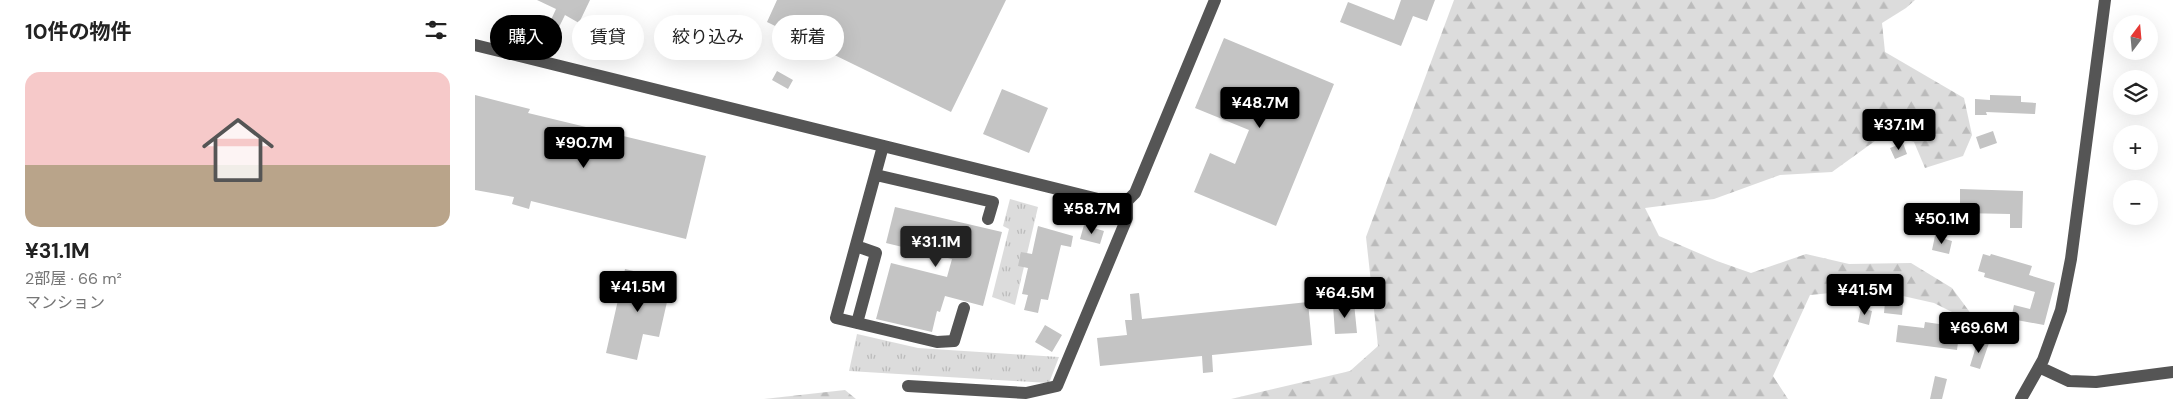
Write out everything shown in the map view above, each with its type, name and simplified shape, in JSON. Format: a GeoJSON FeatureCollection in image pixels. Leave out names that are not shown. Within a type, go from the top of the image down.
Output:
{"type":"FeatureCollection","features":[{"type":"Feature","properties":{"kind":"street"},"geometry":{"type":"LineString","coordinates":[[475,45],[1110,202],[1127,201],[1135,193],[1143,175],[1215,0]]}},
{"type":"Feature","properties":{"kind":"street"},"geometry":{"type":"LineString","coordinates":[[2021,399],[2039,367],[2058,320],[2067,276],[2105,0]]}},
{"type":"Feature","properties":{"kind":"street"},"geometry":{"type":"LineString","coordinates":[[883,146],[836,318],[937,342],[954,341],[964,308]]}},
{"type":"Feature","properties":{"kind":"street"},"geometry":{"type":"LineString","coordinates":[[876,175],[993,202],[988,219]]}},
{"type":"Feature","properties":{"kind":"street"},"geometry":{"type":"LineString","coordinates":[[908,386],[1026,392],[1057,386],[1127,218],[1127,201]]}},
{"type":"Feature","properties":{"kind":"street"},"geometry":{"type":"LineString","coordinates":[[856,246],[876,253],[857,323]]}},
{"type":"Feature","properties":{"kind":"street"},"geometry":{"type":"LineString","coordinates":[[2039,367],[2069,381],[2096,382],[2173,372]]}},
{"type":"Feature","properties":{"kind":"green space"},"geometry":{"type":"Polygon","coordinates":[[[1454,0],[1915,0],[1882,23],[1885,52],[1964,98],[1972,135],[1963,156],[1925,168],[1914,142],[1886,133],[1832,172],[1780,175],[1714,199],[1645,208],[1659,236],[1717,261],[1751,273],[1806,254],[1849,264],[1911,263],[1952,288],[1980,326],[1934,303],[1872,289],[1810,295],[1773,376],[1788,399],[1231,399],[1350,371],[1378,346],[1366,237],[1454,0]]]}},
{"type":"Feature","properties":{"kind":"green space"},"geometry":{"type":"Polygon","coordinates":[[[1010,199],[1038,207],[1015,305],[992,297],[1009,229],[1003,226],[1010,199]]]}},
{"type":"Feature","properties":{"kind":"green space"},"geometry":{"type":"Polygon","coordinates":[[[857,334],[918,348],[1059,357],[1049,383],[849,371],[857,334]]]}},
{"type":"Feature","properties":{"kind":"green space"},"geometry":{"type":"Polygon","coordinates":[[[845,390],[856,399],[764,399],[845,390]]]}},
{"type":"Feature","properties":{"kind":"building"},"geometry":{"type":"Polygon","coordinates":[[[537,0],[590,0],[583,15],[572,15],[572,19],[565,15],[562,21],[562,15],[553,15],[556,9],[537,0]]]}},
{"type":"Feature","properties":{"kind":"building"},"geometry":{"type":"Polygon","coordinates":[[[777,0],[1006,0],[951,112],[844,60],[844,15],[772,15],[772,24],[767,22],[777,0]]]}},
{"type":"Feature","properties":{"kind":"building"},"geometry":{"type":"Polygon","coordinates":[[[1401,0],[1435,0],[1427,21],[1413,16],[1401,46],[1340,22],[1348,2],[1394,20],[1401,0]]]}},
{"type":"Feature","properties":{"kind":"building"},"geometry":{"type":"Polygon","coordinates":[[[1224,38],[1334,84],[1276,226],[1194,192],[1210,153],[1235,164],[1249,130],[1195,108],[1224,38]]]}},
{"type":"Feature","properties":{"kind":"building"},"geometry":{"type":"Polygon","coordinates":[[[777,71],[793,80],[788,89],[772,80],[777,71]]]}},
{"type":"Feature","properties":{"kind":"building"},"geometry":{"type":"Polygon","coordinates":[[[1002,89],[1048,108],[1029,153],[983,134],[1002,89]]]}},
{"type":"Feature","properties":{"kind":"building"},"geometry":{"type":"Polygon","coordinates":[[[475,95],[530,109],[528,113],[706,156],[686,239],[531,201],[529,209],[512,204],[514,197],[475,190],[475,95]]]}},
{"type":"Feature","properties":{"kind":"building"},"geometry":{"type":"Polygon","coordinates":[[[1990,95],[2021,96],[2021,102],[2036,103],[2035,114],[1986,112],[1987,115],[1975,115],[1975,99],[1990,100],[1990,95]]]}},
{"type":"Feature","properties":{"kind":"building"},"geometry":{"type":"Polygon","coordinates":[[[1993,131],[1997,143],[1980,149],[1976,137],[1993,131]]]}},
{"type":"Feature","properties":{"kind":"building"},"geometry":{"type":"Polygon","coordinates":[[[1903,143],[1907,154],[1895,159],[1890,148],[1903,143]]]}},
{"type":"Feature","properties":{"kind":"building"},"geometry":{"type":"Polygon","coordinates":[[[1960,189],[2023,191],[2022,228],[2010,228],[2010,214],[1960,213],[1960,189]]]}},
{"type":"Feature","properties":{"kind":"building"},"geometry":{"type":"Polygon","coordinates":[[[895,207],[1002,232],[983,306],[945,296],[940,312],[937,311],[932,332],[876,319],[891,263],[947,277],[952,259],[886,243],[895,207]]]}},
{"type":"Feature","properties":{"kind":"building"},"geometry":{"type":"Polygon","coordinates":[[[1084,225],[1104,231],[1100,244],[1080,239],[1084,225]]]}},
{"type":"Feature","properties":{"kind":"building"},"geometry":{"type":"Polygon","coordinates":[[[1038,226],[1073,236],[1071,247],[1061,245],[1048,300],[1041,299],[1038,313],[1024,310],[1028,295],[1022,294],[1028,268],[1018,266],[1021,252],[1032,254],[1038,226]]]}},
{"type":"Feature","properties":{"kind":"building"},"geometry":{"type":"Polygon","coordinates":[[[1935,236],[1952,241],[1949,254],[1932,250],[1935,236]]]}},
{"type":"Feature","properties":{"kind":"building"},"geometry":{"type":"Polygon","coordinates":[[[1983,254],[1990,256],[1991,254],[2032,266],[2029,275],[2055,283],[2044,325],[2011,319],[2014,305],[2030,309],[2035,292],[1984,277],[1985,273],[1978,271],[1983,254]]]}},
{"type":"Feature","properties":{"kind":"building"},"geometry":{"type":"Polygon","coordinates":[[[625,269],[672,280],[659,337],[643,334],[637,360],[606,353],[625,269]]]}},
{"type":"Feature","properties":{"kind":"building"},"geometry":{"type":"Polygon","coordinates":[[[1139,293],[1142,319],[1308,302],[1312,345],[1212,355],[1213,372],[1203,373],[1202,356],[1100,366],[1097,338],[1127,335],[1125,320],[1132,320],[1130,294],[1139,293]]]}},
{"type":"Feature","properties":{"kind":"building"},"geometry":{"type":"Polygon","coordinates":[[[1885,302],[1903,304],[1902,315],[1884,313],[1885,302]]]}},
{"type":"Feature","properties":{"kind":"building"},"geometry":{"type":"Polygon","coordinates":[[[1354,303],[1357,333],[1335,334],[1333,305],[1354,303]]]}},
{"type":"Feature","properties":{"kind":"building"},"geometry":{"type":"Polygon","coordinates":[[[1861,308],[1872,311],[1869,325],[1858,322],[1861,308]]]}},
{"type":"Feature","properties":{"kind":"building"},"geometry":{"type":"Polygon","coordinates":[[[1925,322],[1960,327],[1957,350],[1896,342],[1898,325],[1924,328],[1925,322]]]}},
{"type":"Feature","properties":{"kind":"building"},"geometry":{"type":"Polygon","coordinates":[[[1045,325],[1062,335],[1052,352],[1035,342],[1045,325]]]}},
{"type":"Feature","properties":{"kind":"building"},"geometry":{"type":"Polygon","coordinates":[[[1978,340],[1989,343],[1980,369],[1970,366],[1978,340]]]}},
{"type":"Feature","properties":{"kind":"building"},"geometry":{"type":"Polygon","coordinates":[[[1935,376],[1947,379],[1942,399],[1930,399],[1935,376]]]}}]}
